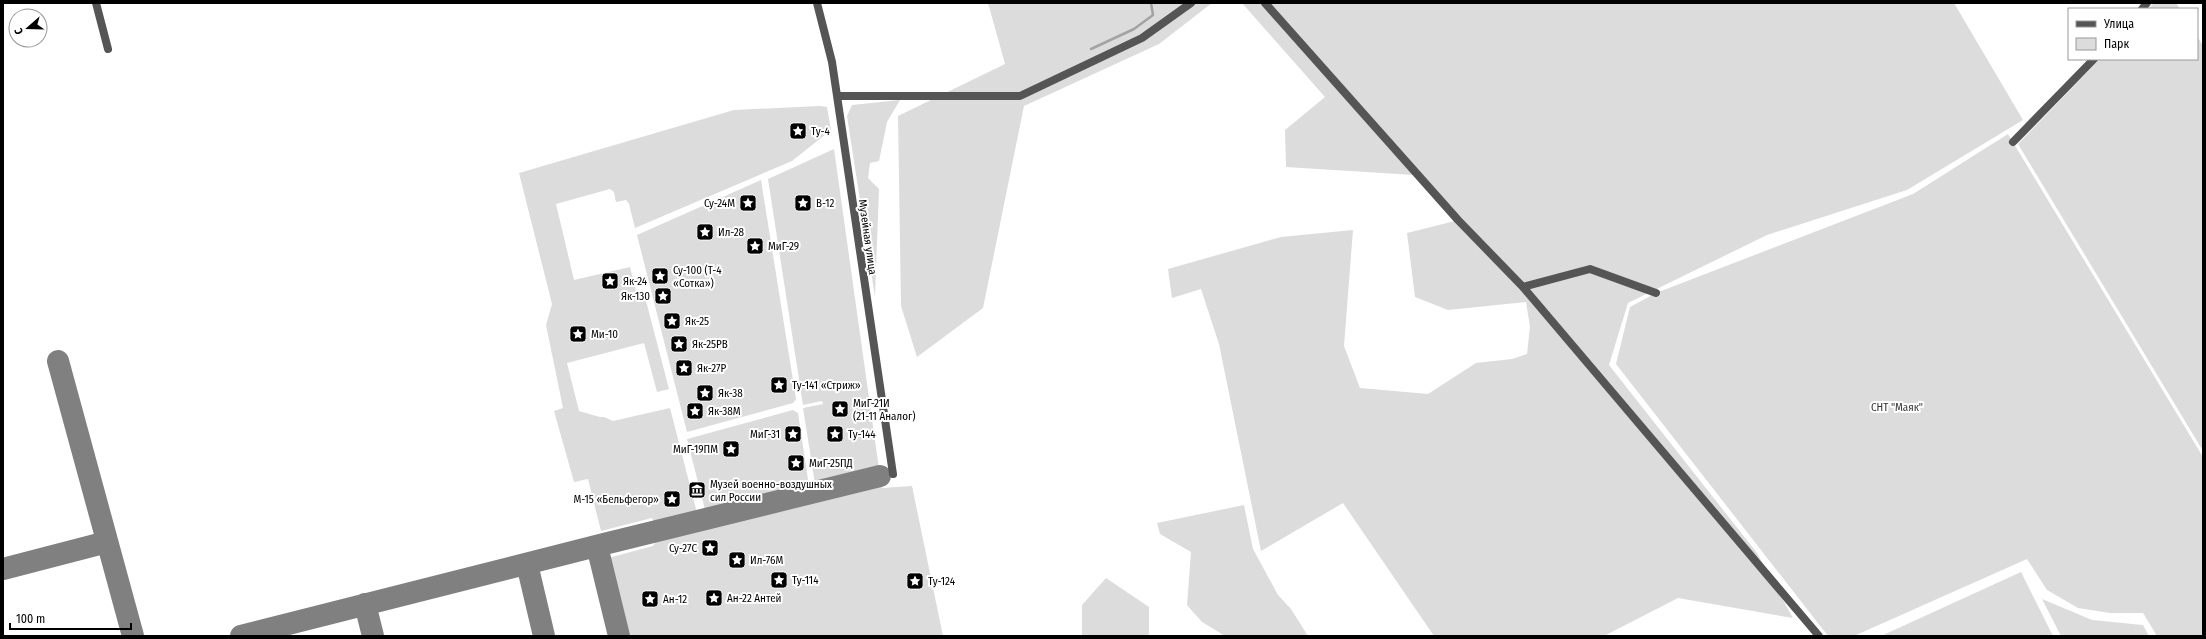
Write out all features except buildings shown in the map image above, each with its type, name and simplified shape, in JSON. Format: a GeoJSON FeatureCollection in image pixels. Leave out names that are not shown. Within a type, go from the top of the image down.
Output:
{"type":"FeatureCollection","features":[{"type":"Feature","properties":{"kind":"street"},"geometry":{"type":"LineString","coordinates":[[96,3],[108,49]]}},
{"type":"Feature","properties":{"kind":"street","name":"Музейная улица"},"geometry":{"type":"LineString","coordinates":[[817,3],[832,62],[893,474]]}},
{"type":"Feature","properties":{"kind":"street"},"geometry":{"type":"LineString","coordinates":[[837,96],[1020,96],[1142,38],[1191,3]]}},
{"type":"Feature","properties":{"kind":"street"},"geometry":{"type":"LineString","coordinates":[[1266,3],[1458,220],[1523,287],[1819,636]]}},
{"type":"Feature","properties":{"kind":"street"},"geometry":{"type":"LineString","coordinates":[[2013,142],[2093,60]]}},
{"type":"Feature","properties":{"kind":"street"},"geometry":{"type":"LineString","coordinates":[[1523,287],[1590,269],[1656,293]]}},
{"type":"Feature","properties":{"kind":"green space"},"geometry":{"type":"Polygon","coordinates":[[[988,3],[1212,3],[1159,44],[1024,106],[983,308],[917,357],[901,306],[898,116],[1005,64],[988,3]]]}},
{"type":"Feature","properties":{"kind":"green space"},"geometry":{"type":"Polygon","coordinates":[[[1242,3],[1954,3],[2023,120],[1907,190],[1767,235],[1628,303],[1609,365],[1757,553],[1793,618],[1678,598],[1604,636],[1434,636],[1343,503],[1261,551],[1219,344],[1201,289],[1172,298],[1168,269],[1281,237],[1353,230],[1344,346],[1360,388],[1428,394],[1476,363],[1512,359],[1527,354],[1530,327],[1526,302],[1448,310],[1415,297],[1407,233],[1455,221],[1414,175],[1286,167],[1285,130],[1325,97],[1242,3]]]}},
{"type":"Feature","properties":{"kind":"green space"},"geometry":{"type":"Polygon","coordinates":[[[2154,3],[2176,3],[2179,8],[2149,8],[2154,3]]]}},
{"type":"Feature","properties":{"kind":"green space"},"geometry":{"type":"Polygon","coordinates":[[[2198,38],[2203,46],[2203,451],[2018,144],[2099,60],[2198,60],[2198,38]]]}},
{"type":"Feature","properties":{"kind":"green space"},"geometry":{"type":"Polygon","coordinates":[[[900,100],[887,122],[879,161],[870,163],[868,178],[879,189],[875,297],[847,116],[852,105],[900,100]]]}},
{"type":"Feature","properties":{"kind":"green space"},"geometry":{"type":"Polygon","coordinates":[[[820,106],[827,107],[831,130],[792,161],[635,228],[629,204],[626,200],[616,202],[614,192],[610,189],[556,204],[574,280],[630,267],[638,299],[645,297],[669,389],[657,392],[644,343],[567,363],[579,411],[604,417],[613,421],[670,408],[697,513],[655,525],[652,518],[601,531],[588,479],[574,482],[554,411],[563,408],[546,325],[552,304],[519,173],[734,110],[820,106]]]}},
{"type":"Feature","properties":{"kind":"green space","name":"СНТ \"Маяк\""},"geometry":{"type":"Polygon","coordinates":[[[2008,134],[2203,457],[2203,636],[2157,636],[2143,613],[2110,613],[2078,608],[2047,590],[2027,559],[1854,636],[1828,636],[1616,364],[1630,307],[1656,293],[1913,194],[2008,134]]]}},
{"type":"Feature","properties":{"kind":"green space"},"geometry":{"type":"Polygon","coordinates":[[[834,149],[879,469],[817,485],[815,484],[803,408],[823,404],[822,401],[803,405],[768,179],[834,149]]]}},
{"type":"Feature","properties":{"kind":"green space"},"geometry":{"type":"Polygon","coordinates":[[[761,180],[796,399],[793,403],[687,432],[637,235],[761,180]]]}},
{"type":"Feature","properties":{"kind":"green space"},"geometry":{"type":"Polygon","coordinates":[[[793,410],[798,413],[809,486],[808,488],[707,512],[705,510],[687,439],[793,410]]]}},
{"type":"Feature","properties":{"kind":"green space"},"geometry":{"type":"Polygon","coordinates":[[[881,484],[882,488],[912,486],[943,636],[627,636],[608,558],[653,546],[658,539],[881,484]]]}},
{"type":"Feature","properties":{"kind":"green space"},"geometry":{"type":"Polygon","coordinates":[[[1244,505],[1253,549],[1278,595],[1291,609],[1308,636],[1225,636],[1202,622],[1187,605],[1191,552],[1160,534],[1157,523],[1244,505]]]}},
{"type":"Feature","properties":{"kind":"green space"},"geometry":{"type":"Polygon","coordinates":[[[2021,572],[2053,636],[1881,636],[2021,572]]]}},
{"type":"Feature","properties":{"kind":"green space"},"geometry":{"type":"Polygon","coordinates":[[[1106,578],[1149,607],[1149,636],[1082,636],[1082,605],[1106,578]]]}},
{"type":"Feature","properties":{"kind":"green space"},"geometry":{"type":"Polygon","coordinates":[[[2042,599],[2092,620],[2143,625],[2149,636],[2061,636],[2042,599]]]}},
{"type":"Feature","properties":{"kind":"waterway"},"geometry":{"type":"LineString","coordinates":[[1091,49],[1134,29],[1153,15],[1151,3]]}},
{"type":"Feature","properties":{"kind":"taxiway"},"geometry":{"type":"LineString","coordinates":[[58,361],[133,636]]}},
{"type":"Feature","properties":{"kind":"taxiway"},"geometry":{"type":"LineString","coordinates":[[241,636],[880,476]]}},
{"type":"Feature","properties":{"kind":"taxiway"},"geometry":{"type":"LineString","coordinates":[[3,569],[107,542]]}},
{"type":"Feature","properties":{"kind":"taxiway"},"geometry":{"type":"LineString","coordinates":[[597,546],[619,636]]}},
{"type":"Feature","properties":{"kind":"taxiway"},"geometry":{"type":"LineString","coordinates":[[527,564],[544,636]]}},
{"type":"Feature","properties":{"kind":"taxiway"},"geometry":{"type":"LineString","coordinates":[[365,604],[373,636]]}},
{"type":"Feature","properties":{"kind":"place","name":"Ту-4"},"geometry":{"type":"Point","coordinates":[798,131]}},
{"type":"Feature","properties":{"kind":"place","name":"Су-24М"},"geometry":{"type":"Point","coordinates":[748,203]}},
{"type":"Feature","properties":{"kind":"place","name":"В-12"},"geometry":{"type":"Point","coordinates":[803,203]}},
{"type":"Feature","properties":{"kind":"place","name":"Ил-28"},"geometry":{"type":"Point","coordinates":[705,232]}},
{"type":"Feature","properties":{"kind":"place","name":"МиГ-29"},"geometry":{"type":"Point","coordinates":[755,246]}},
{"type":"Feature","properties":{"kind":"place","name":"Су-100 (Т-4 «Сотка»)"},"geometry":{"type":"Point","coordinates":[660,276]}},
{"type":"Feature","properties":{"kind":"place","name":"Як-24"},"geometry":{"type":"Point","coordinates":[610,281]}},
{"type":"Feature","properties":{"kind":"place","name":"Як-130"},"geometry":{"type":"Point","coordinates":[663,296]}},
{"type":"Feature","properties":{"kind":"place","name":"Як-25"},"geometry":{"type":"Point","coordinates":[672,321]}},
{"type":"Feature","properties":{"kind":"place","name":"Ми-10"},"geometry":{"type":"Point","coordinates":[578,334]}},
{"type":"Feature","properties":{"kind":"place","name":"Як-25РВ"},"geometry":{"type":"Point","coordinates":[679,344]}},
{"type":"Feature","properties":{"kind":"place","name":"Як-27Р"},"geometry":{"type":"Point","coordinates":[684,368]}},
{"type":"Feature","properties":{"kind":"place","name":"Ту-141 «Стриж»"},"geometry":{"type":"Point","coordinates":[779,385]}},
{"type":"Feature","properties":{"kind":"place","name":"Як-38"},"geometry":{"type":"Point","coordinates":[705,393]}},
{"type":"Feature","properties":{"kind":"place","name":"МиГ-21И (21-11 Аналог)"},"geometry":{"type":"Point","coordinates":[840,409]}},
{"type":"Feature","properties":{"kind":"place","name":"Як-38М"},"geometry":{"type":"Point","coordinates":[695,411]}},
{"type":"Feature","properties":{"kind":"place","name":"МиГ-31"},"geometry":{"type":"Point","coordinates":[793,434]}},
{"type":"Feature","properties":{"kind":"place","name":"Ту-144"},"geometry":{"type":"Point","coordinates":[835,434]}},
{"type":"Feature","properties":{"kind":"place","name":"МиГ-19ПМ"},"geometry":{"type":"Point","coordinates":[731,449]}},
{"type":"Feature","properties":{"kind":"place","name":"МиГ-25ПД"},"geometry":{"type":"Point","coordinates":[796,463]}},
{"type":"Feature","properties":{"kind":"place","name":"Музей военно-воздушных сил России"},"geometry":{"type":"Point","coordinates":[697,490]}},
{"type":"Feature","properties":{"kind":"place","name":"М-15 «Бельфегор»"},"geometry":{"type":"Point","coordinates":[672,499]}},
{"type":"Feature","properties":{"kind":"place","name":"Су-27С"},"geometry":{"type":"Point","coordinates":[710,548]}},
{"type":"Feature","properties":{"kind":"place","name":"Ил-76М"},"geometry":{"type":"Point","coordinates":[737,560]}},
{"type":"Feature","properties":{"kind":"place","name":"Ту-114"},"geometry":{"type":"Point","coordinates":[779,580]}},
{"type":"Feature","properties":{"kind":"place","name":"Ту-124"},"geometry":{"type":"Point","coordinates":[915,581]}},
{"type":"Feature","properties":{"kind":"place","name":"Ан-22 Антей"},"geometry":{"type":"Point","coordinates":[714,598]}},
{"type":"Feature","properties":{"kind":"place","name":"Ан-12"},"geometry":{"type":"Point","coordinates":[650,599]}}]}
